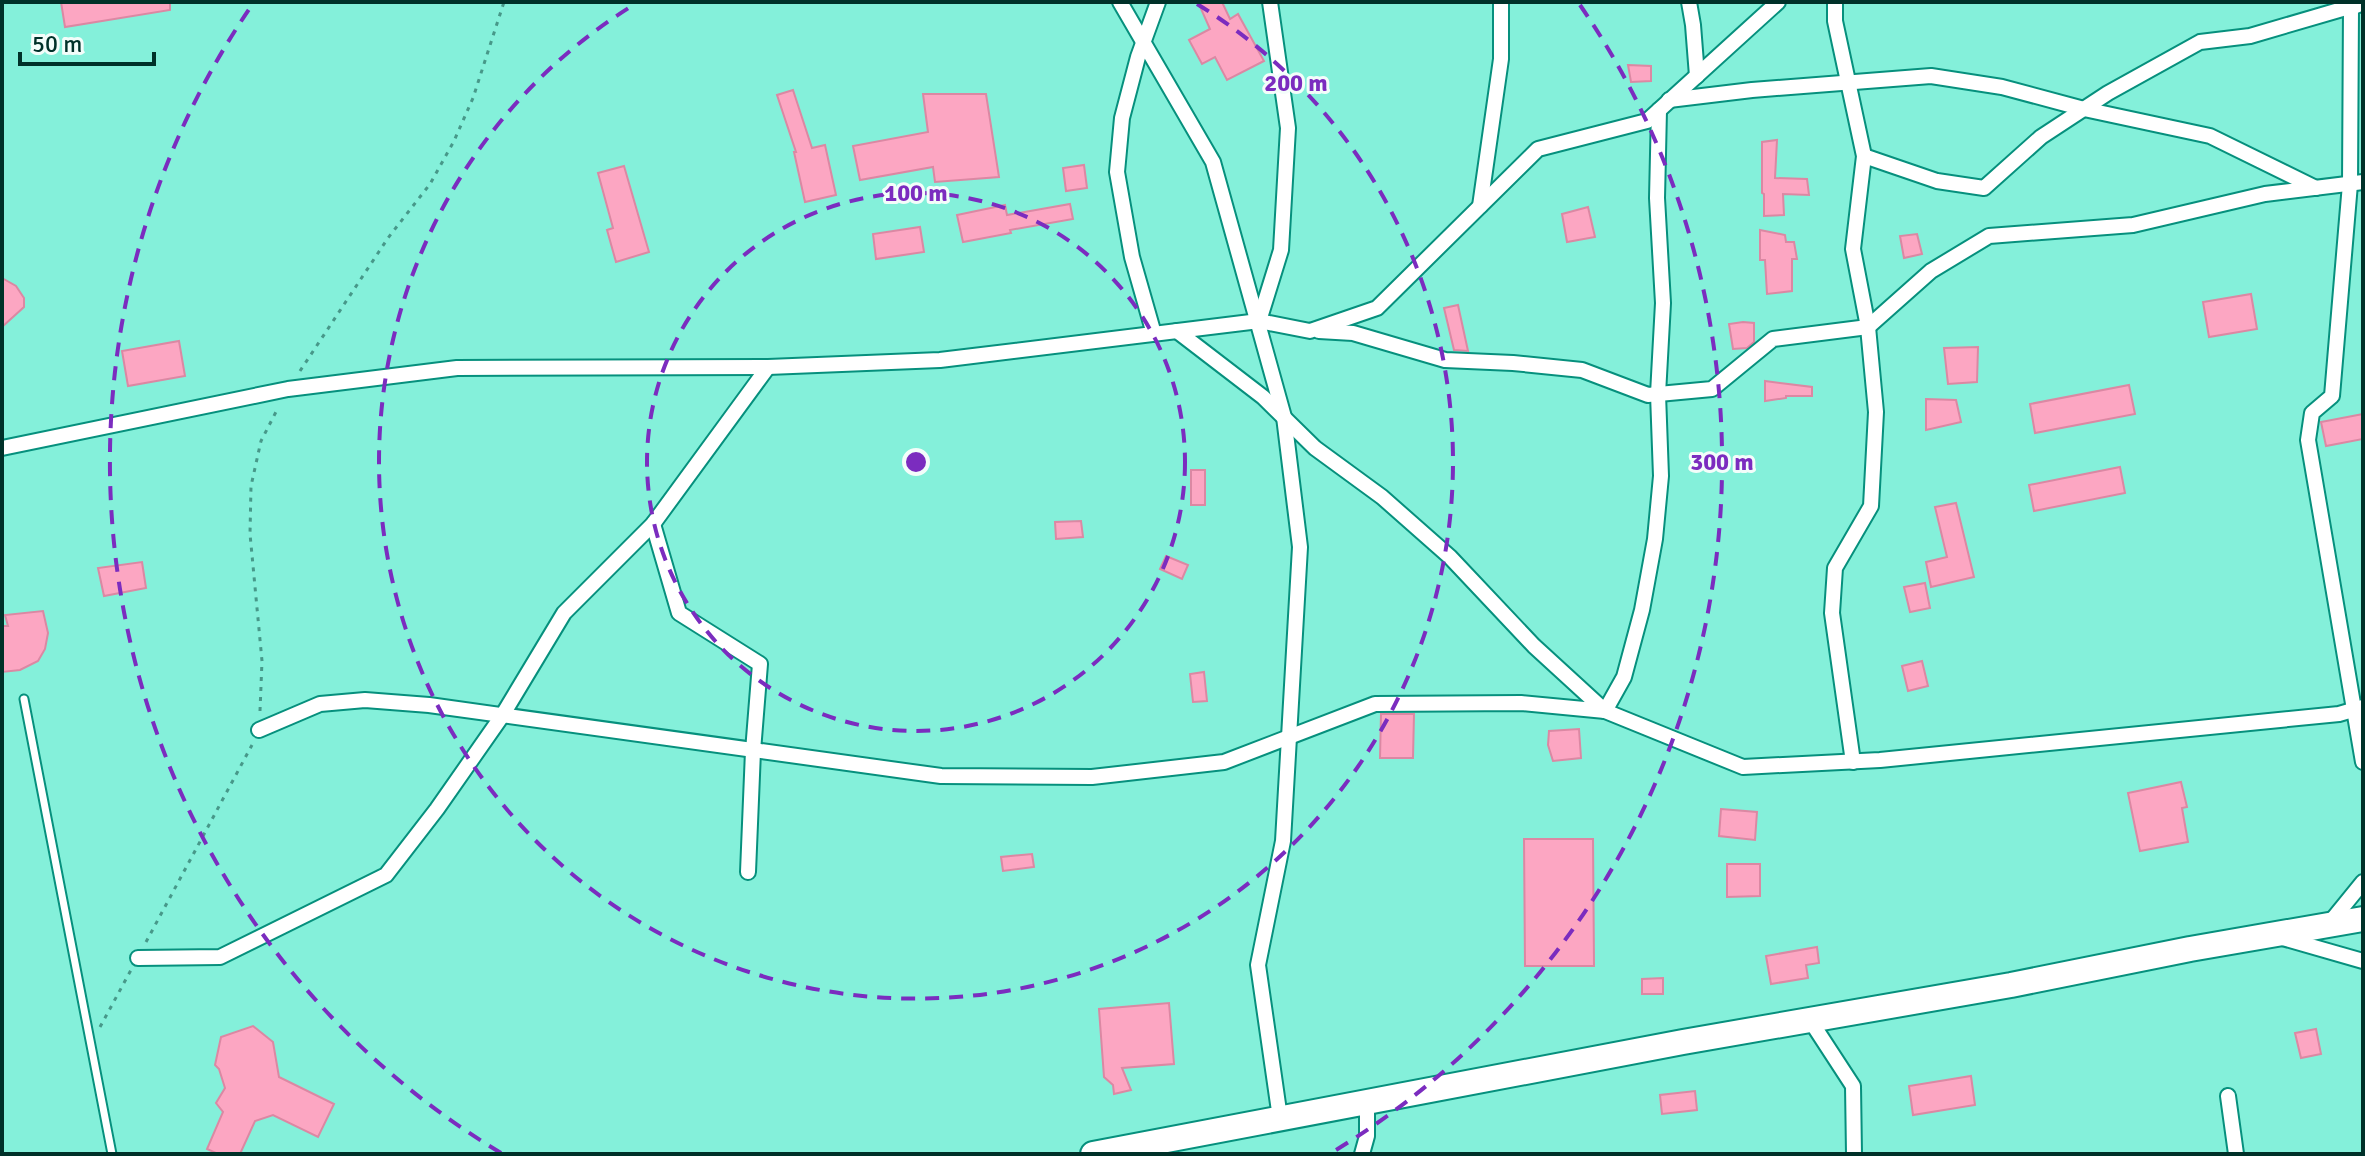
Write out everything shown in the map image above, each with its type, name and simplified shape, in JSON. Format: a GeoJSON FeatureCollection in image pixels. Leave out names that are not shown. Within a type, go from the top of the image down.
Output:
{"type":"FeatureCollection","features":[{"type":"Feature","properties":{"kind":"main road"},"geometry":{"type":"LineString","coordinates":[[1093,1154],[1465,1082],[2363,919]]}},
{"type":"Feature","properties":{"kind":"street"},"geometry":{"type":"LineString","coordinates":[[1120,2],[1213,162],[1284,417],[1300,547],[1283,841],[1258,965],[1280,1118]]}},
{"type":"Feature","properties":{"kind":"street"},"geometry":{"type":"LineString","coordinates":[[1154,334],[1132,257],[1117,172],[1122,118],[1158,2]]}},
{"type":"Feature","properties":{"kind":"street"},"geometry":{"type":"LineString","coordinates":[[1259,321],[1281,250],[1288,128],[1270,2]]}},
{"type":"Feature","properties":{"kind":"street"},"geometry":{"type":"LineString","coordinates":[[1480,207],[1501,59],[1501,2]]}},
{"type":"Feature","properties":{"kind":"street"},"geometry":{"type":"LineString","coordinates":[[1689,2],[1697,76]]}},
{"type":"Feature","properties":{"kind":"street"},"geometry":{"type":"LineString","coordinates":[[1310,331],[1377,308],[1538,149],[1647,121],[1778,2]]}},
{"type":"Feature","properties":{"kind":"street"},"geometry":{"type":"LineString","coordinates":[[1835,2],[1835,21],[1864,156],[1853,249],[1868,327],[1876,412],[1871,506],[1835,568],[1832,613],[1853,762]]}},
{"type":"Feature","properties":{"kind":"street"},"geometry":{"type":"LineString","coordinates":[[1864,156],[1937,181],[1984,188],[2041,137],[2108,93],[2200,42],[2250,36],[2361,4]]}},
{"type":"Feature","properties":{"kind":"street"},"geometry":{"type":"LineString","coordinates":[[2361,4],[2351,8],[2356,183],[2332,396],[2312,413],[2308,440],[2358,708],[2363,762]]}},
{"type":"Feature","properties":{"kind":"street"},"geometry":{"type":"LineString","coordinates":[[1664,105],[1752,90],[1931,76],[2002,87],[2084,109],[2210,136],[2316,188]]}},
{"type":"Feature","properties":{"kind":"street"},"geometry":{"type":"LineString","coordinates":[[1605,711],[1624,677],[1642,610],[1655,539],[1661,476],[1658,394],[1663,303],[1657,198],[1664,105]]}},
{"type":"Feature","properties":{"kind":"street"},"geometry":{"type":"LineString","coordinates":[[2,448],[288,389],[457,368],[768,367],[940,360],[1259,321],[1310,331],[1353,333],[1445,360],[1582,370],[1648,395],[1712,389],[1773,339],[1868,327],[1931,271],[1989,236],[2133,225],[2265,194],[2356,183]]}},
{"type":"Feature","properties":{"kind":"street"},"geometry":{"type":"LineString","coordinates":[[1177,331],[1263,397],[1315,448],[1382,497],[1450,557],[1534,646],[1605,711]]}},
{"type":"Feature","properties":{"kind":"street"},"geometry":{"type":"LineString","coordinates":[[138,958],[220,957],[386,875],[502,716],[564,613],[653,524],[768,367]]}},
{"type":"Feature","properties":{"kind":"street"},"geometry":{"type":"LineString","coordinates":[[653,524],[679,613],[760,664],[748,872]]}},
{"type":"Feature","properties":{"kind":"street"},"geometry":{"type":"LineString","coordinates":[[259,730],[320,704],[365,700],[429,705],[941,776],[1092,777],[1224,762],[1375,704],[1521,703],[1605,711],[1743,767],[1853,762],[2103,739],[2339,714],[2358,708]]}},
{"type":"Feature","properties":{"kind":"street"},"geometry":{"type":"LineString","coordinates":[[2327,925],[2363,882]]}},
{"type":"Feature","properties":{"kind":"street"},"geometry":{"type":"LineString","coordinates":[[2269,935],[2363,961]]}},
{"type":"Feature","properties":{"kind":"street"},"geometry":{"type":"LineString","coordinates":[[1810,1020],[1853,1086],[1854,1154]]}},
{"type":"Feature","properties":{"kind":"street"},"geometry":{"type":"LineString","coordinates":[[2228,1096],[2236,1154]]}},
{"type":"Feature","properties":{"kind":"street"},"geometry":{"type":"LineString","coordinates":[[1362,1154],[1367,1136],[1367,1103]]}},
{"type":"Feature","properties":{"kind":"lane"},"geometry":{"type":"LineString","coordinates":[[24,699],[112,1154]]}},
{"type":"Feature","properties":{"kind":"path"},"geometry":{"type":"LineString","coordinates":[[91,1044],[259,730],[262,661],[250,534],[251,486],[261,441],[288,389],[442,163],[473,98],[504,2]]}},
{"type":"Feature","properties":{"kind":"building"},"geometry":{"type":"Polygon","coordinates":[[[61,2],[170,2],[170,10],[65,27],[61,2]]]}},
{"type":"Feature","properties":{"kind":"building"},"geometry":{"type":"Polygon","coordinates":[[[1198,2],[1222,2],[1230,19],[1238,14],[1264,61],[1227,80],[1215,57],[1202,64],[1189,40],[1210,29],[1198,2]]]}},
{"type":"Feature","properties":{"kind":"building"},"geometry":{"type":"Polygon","coordinates":[[[1628,65],[1651,66],[1651,81],[1631,82],[1628,65]]]}},
{"type":"Feature","properties":{"kind":"building"},"geometry":{"type":"Polygon","coordinates":[[[793,90],[812,148],[825,145],[836,195],[805,202],[796,152],[777,95],[793,90]]]}},
{"type":"Feature","properties":{"kind":"building"},"geometry":{"type":"Polygon","coordinates":[[[923,94],[986,94],[999,177],[935,182],[933,167],[860,180],[853,146],[928,132],[923,94]]]}},
{"type":"Feature","properties":{"kind":"building"},"geometry":{"type":"Polygon","coordinates":[[[1777,140],[1775,178],[1807,179],[1809,195],[1783,194],[1784,215],[1764,216],[1762,142],[1777,140]]]}},
{"type":"Feature","properties":{"kind":"building"},"geometry":{"type":"Polygon","coordinates":[[[1084,165],[1087,188],[1066,191],[1063,168],[1084,165]]]}},
{"type":"Feature","properties":{"kind":"building"},"geometry":{"type":"Polygon","coordinates":[[[624,166],[649,252],[616,262],[607,230],[613,228],[598,173],[624,166]]]}},
{"type":"Feature","properties":{"kind":"building"},"geometry":{"type":"Polygon","coordinates":[[[1070,204],[1073,219],[963,242],[957,215],[1005,205],[1007,215],[1070,204]]]}},
{"type":"Feature","properties":{"kind":"building"},"geometry":{"type":"Polygon","coordinates":[[[1588,207],[1595,237],[1567,242],[1562,214],[1588,207]]]}},
{"type":"Feature","properties":{"kind":"building"},"geometry":{"type":"Polygon","coordinates":[[[920,227],[924,252],[876,259],[873,234],[920,227]]]}},
{"type":"Feature","properties":{"kind":"building"},"geometry":{"type":"Polygon","coordinates":[[[1760,230],[1785,235],[1786,242],[1794,242],[1797,259],[1792,259],[1792,291],[1767,294],[1765,260],[1760,260],[1760,230]]]}},
{"type":"Feature","properties":{"kind":"building"},"geometry":{"type":"Polygon","coordinates":[[[1917,234],[1922,254],[1904,258],[1900,236],[1917,234]]]}},
{"type":"Feature","properties":{"kind":"building"},"geometry":{"type":"Polygon","coordinates":[[[2,278],[16,286],[24,298],[24,307],[2,327],[2,278]]]}},
{"type":"Feature","properties":{"kind":"building"},"geometry":{"type":"Polygon","coordinates":[[[2251,294],[2257,329],[2209,337],[2203,302],[2251,294]]]}},
{"type":"Feature","properties":{"kind":"building"},"geometry":{"type":"Polygon","coordinates":[[[1458,305],[1468,351],[1454,350],[1444,308],[1458,305]]]}},
{"type":"Feature","properties":{"kind":"building"},"geometry":{"type":"Polygon","coordinates":[[[1754,323],[1754,342],[1747,348],[1733,349],[1729,324],[1754,323]]]}},
{"type":"Feature","properties":{"kind":"building"},"geometry":{"type":"Polygon","coordinates":[[[179,341],[185,376],[128,386],[122,351],[179,341]]]}},
{"type":"Feature","properties":{"kind":"building"},"geometry":{"type":"Polygon","coordinates":[[[1978,347],[1977,382],[1948,384],[1944,348],[1978,347]]]}},
{"type":"Feature","properties":{"kind":"building"},"geometry":{"type":"Polygon","coordinates":[[[1765,381],[1812,387],[1812,396],[1786,396],[1765,401],[1765,381]]]}},
{"type":"Feature","properties":{"kind":"building"},"geometry":{"type":"Polygon","coordinates":[[[2129,385],[2135,414],[2035,433],[2030,404],[2129,385]]]}},
{"type":"Feature","properties":{"kind":"building"},"geometry":{"type":"Polygon","coordinates":[[[1926,399],[1956,400],[1961,422],[1926,430],[1926,399]]]}},
{"type":"Feature","properties":{"kind":"building"},"geometry":{"type":"Polygon","coordinates":[[[2363,414],[2363,439],[2326,446],[2321,422],[2363,414]]]}},
{"type":"Feature","properties":{"kind":"building"},"geometry":{"type":"Polygon","coordinates":[[[2120,467],[2125,493],[2034,511],[2029,485],[2120,467]]]}},
{"type":"Feature","properties":{"kind":"building"},"geometry":{"type":"Polygon","coordinates":[[[1191,470],[1205,470],[1205,505],[1191,505],[1191,470]]]}},
{"type":"Feature","properties":{"kind":"building"},"geometry":{"type":"Polygon","coordinates":[[[1956,503],[1974,577],[1931,587],[1926,562],[1947,557],[1935,507],[1956,503]]]}},
{"type":"Feature","properties":{"kind":"building"},"geometry":{"type":"Polygon","coordinates":[[[1081,521],[1083,537],[1056,539],[1055,522],[1081,521]]]}},
{"type":"Feature","properties":{"kind":"building"},"geometry":{"type":"Polygon","coordinates":[[[1166,556],[1188,565],[1182,579],[1160,569],[1166,556]]]}},
{"type":"Feature","properties":{"kind":"building"},"geometry":{"type":"Polygon","coordinates":[[[142,562],[146,588],[104,596],[98,568],[142,562]]]}},
{"type":"Feature","properties":{"kind":"building"},"geometry":{"type":"Polygon","coordinates":[[[1925,583],[1930,608],[1910,612],[1904,587],[1925,583]]]}},
{"type":"Feature","properties":{"kind":"building"},"geometry":{"type":"Polygon","coordinates":[[[43,611],[48,633],[45,649],[38,661],[20,670],[2,672],[2,626],[8,626],[5,615],[43,611]]]}},
{"type":"Feature","properties":{"kind":"building"},"geometry":{"type":"Polygon","coordinates":[[[1922,661],[1928,686],[1908,691],[1902,666],[1922,661]]]}},
{"type":"Feature","properties":{"kind":"building"},"geometry":{"type":"Polygon","coordinates":[[[1204,672],[1207,701],[1193,702],[1190,674],[1204,672]]]}},
{"type":"Feature","properties":{"kind":"building"},"geometry":{"type":"Polygon","coordinates":[[[1381,714],[1414,714],[1413,758],[1380,758],[1381,714]]]}},
{"type":"Feature","properties":{"kind":"building"},"geometry":{"type":"Polygon","coordinates":[[[1579,729],[1581,758],[1553,761],[1548,745],[1549,731],[1579,729]]]}},
{"type":"Feature","properties":{"kind":"building"},"geometry":{"type":"Polygon","coordinates":[[[2181,782],[2187,807],[2182,808],[2188,842],[2140,851],[2128,793],[2181,782]]]}},
{"type":"Feature","properties":{"kind":"building"},"geometry":{"type":"Polygon","coordinates":[[[1721,809],[1757,812],[1755,840],[1719,836],[1721,809]]]}},
{"type":"Feature","properties":{"kind":"building"},"geometry":{"type":"Polygon","coordinates":[[[1524,839],[1593,839],[1594,966],[1525,966],[1524,839]]]}},
{"type":"Feature","properties":{"kind":"building"},"geometry":{"type":"Polygon","coordinates":[[[1032,854],[1034,867],[1003,871],[1001,857],[1032,854]]]}},
{"type":"Feature","properties":{"kind":"building"},"geometry":{"type":"Polygon","coordinates":[[[1727,864],[1760,864],[1760,896],[1727,897],[1727,864]]]}},
{"type":"Feature","properties":{"kind":"building"},"geometry":{"type":"Polygon","coordinates":[[[1817,947],[1819,963],[1806,965],[1808,978],[1771,984],[1766,956],[1817,947]]]}},
{"type":"Feature","properties":{"kind":"building"},"geometry":{"type":"Polygon","coordinates":[[[1663,978],[1663,994],[1642,994],[1642,979],[1663,978]]]}},
{"type":"Feature","properties":{"kind":"building"},"geometry":{"type":"Polygon","coordinates":[[[1169,1003],[1174,1064],[1122,1068],[1131,1090],[1114,1094],[1113,1085],[1104,1077],[1099,1009],[1169,1003]]]}},
{"type":"Feature","properties":{"kind":"building"},"geometry":{"type":"Polygon","coordinates":[[[253,1026],[273,1042],[279,1077],[334,1104],[318,1137],[273,1115],[255,1121],[240,1154],[218,1154],[207,1149],[223,1112],[216,1103],[225,1088],[215,1065],[221,1037],[253,1026]]]}},
{"type":"Feature","properties":{"kind":"building"},"geometry":{"type":"Polygon","coordinates":[[[2316,1029],[2321,1054],[2301,1058],[2295,1033],[2316,1029]]]}},
{"type":"Feature","properties":{"kind":"building"},"geometry":{"type":"Polygon","coordinates":[[[1971,1076],[1975,1105],[1913,1115],[1909,1086],[1971,1076]]]}},
{"type":"Feature","properties":{"kind":"building"},"geometry":{"type":"Polygon","coordinates":[[[1695,1091],[1697,1110],[1662,1114],[1660,1095],[1695,1091]]]}}]}
